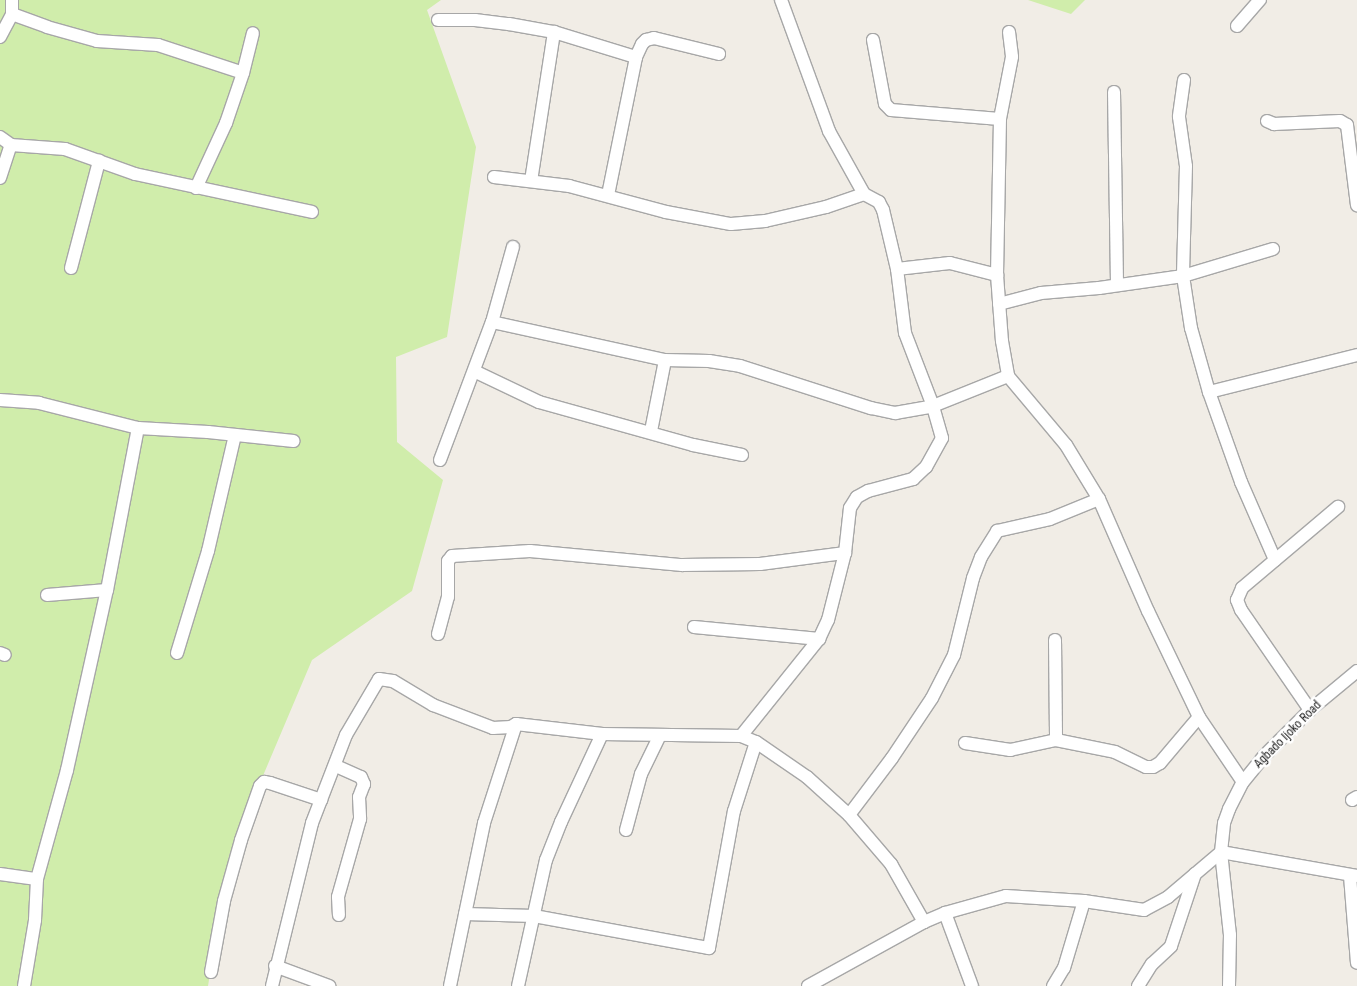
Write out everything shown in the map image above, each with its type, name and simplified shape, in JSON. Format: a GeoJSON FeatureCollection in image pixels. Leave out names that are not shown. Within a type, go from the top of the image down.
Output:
{"type":"FeatureCollection","features":[{"type":"Feature","properties":{"kind":"street"},"geometry":{"type":"LineString","coordinates":[[0,36],[12,14],[12,0]]}},
{"type":"Feature","properties":{"kind":"street"},"geometry":{"type":"LineString","coordinates":[[741,736],[819,639],[828,620],[845,553],[850,508],[857,497],[868,491],[913,479],[926,467],[942,438],[933,406],[905,333],[897,269],[883,210],[878,202],[864,194],[829,131],[781,0]]}},
{"type":"Feature","properties":{"kind":"street"},"geometry":{"type":"LineString","coordinates":[[1237,26],[1260,0]]}},
{"type":"Feature","properties":{"kind":"street"},"geometry":{"type":"LineString","coordinates":[[12,14],[47,27],[97,41],[158,45],[243,74]]}},
{"type":"Feature","properties":{"kind":"street"},"geometry":{"type":"LineString","coordinates":[[438,20],[491,21],[554,32],[636,57]]}},
{"type":"Feature","properties":{"kind":"street"},"geometry":{"type":"LineString","coordinates":[[531,181],[554,32]]}},
{"type":"Feature","properties":{"kind":"street"},"geometry":{"type":"LineString","coordinates":[[1009,32],[1012,57],[1000,119],[997,275],[1002,342],[1008,376],[1066,445],[1099,499],[1148,611],[1199,717],[1243,782]]}},
{"type":"Feature","properties":{"kind":"street"},"geometry":{"type":"LineString","coordinates":[[196,188],[226,123],[243,74],[253,33]]}},
{"type":"Feature","properties":{"kind":"street"},"geometry":{"type":"LineString","coordinates":[[608,195],[636,57],[642,44],[646,40],[654,38],[719,54]]}},
{"type":"Feature","properties":{"kind":"street"},"geometry":{"type":"LineString","coordinates":[[873,40],[885,104],[890,110],[1000,119]]}},
{"type":"Feature","properties":{"kind":"street"},"geometry":{"type":"LineString","coordinates":[[1184,80],[1180,117],[1186,166],[1183,276],[1191,328],[1209,392],[1241,482],[1275,560]]}},
{"type":"Feature","properties":{"kind":"street"},"geometry":{"type":"LineString","coordinates":[[1114,92],[1117,285]]}},
{"type":"Feature","properties":{"kind":"street"},"geometry":{"type":"LineString","coordinates":[[1267,121],[1274,124],[1340,121],[1347,125],[1357,205]]}},
{"type":"Feature","properties":{"kind":"street"},"geometry":{"type":"LineString","coordinates":[[0,137],[11,145],[65,149],[135,174],[312,212]]}},
{"type":"Feature","properties":{"kind":"street"},"geometry":{"type":"LineString","coordinates":[[0,178],[11,145]]}},
{"type":"Feature","properties":{"kind":"street"},"geometry":{"type":"LineString","coordinates":[[71,268],[99,161]]}},
{"type":"Feature","properties":{"kind":"street"},"geometry":{"type":"LineString","coordinates":[[494,177],[531,181],[608,195],[666,212],[731,224],[765,221],[826,207],[864,194]]}},
{"type":"Feature","properties":{"kind":"street"},"geometry":{"type":"LineString","coordinates":[[440,460],[492,322],[513,247]]}},
{"type":"Feature","properties":{"kind":"street"},"geometry":{"type":"LineString","coordinates":[[999,304],[1041,293],[1183,276],[1273,249]]}},
{"type":"Feature","properties":{"kind":"street"},"geometry":{"type":"LineString","coordinates":[[897,269],[950,263],[997,275]]}},
{"type":"Feature","properties":{"kind":"street"},"geometry":{"type":"LineString","coordinates":[[492,322],[665,360],[709,361],[740,366],[871,408],[895,413],[933,406],[1008,376]]}},
{"type":"Feature","properties":{"kind":"street"},"geometry":{"type":"LineString","coordinates":[[1209,392],[1357,355]]}},
{"type":"Feature","properties":{"kind":"street"},"geometry":{"type":"LineString","coordinates":[[651,431],[665,360]]}},
{"type":"Feature","properties":{"kind":"street"},"geometry":{"type":"LineString","coordinates":[[474,371],[514,392],[539,402],[693,444],[742,455]]}},
{"type":"Feature","properties":{"kind":"street"},"geometry":{"type":"LineString","coordinates":[[0,400],[39,403],[138,428],[294,441]]}},
{"type":"Feature","properties":{"kind":"street"},"geometry":{"type":"LineString","coordinates":[[24,986],[35,920],[37,879],[67,770],[107,590],[138,428]]}},
{"type":"Feature","properties":{"kind":"street"},"geometry":{"type":"LineString","coordinates":[[177,653],[208,551],[235,435]]}},
{"type":"Feature","properties":{"kind":"street"},"geometry":{"type":"LineString","coordinates":[[849,815],[892,758],[932,698],[954,655],[973,578],[981,557],[997,531],[1050,519],[1099,499]]}},
{"type":"Feature","properties":{"kind":"street"},"geometry":{"type":"LineString","coordinates":[[1310,710],[1241,610],[1237,600],[1242,588],[1338,507]]}},
{"type":"Feature","properties":{"kind":"street"},"geometry":{"type":"LineString","coordinates":[[438,634],[448,597],[448,561],[452,556],[530,551],[682,565],[760,564],[845,553]]}},
{"type":"Feature","properties":{"kind":"street"},"geometry":{"type":"LineString","coordinates":[[47,595],[107,590]]}},
{"type":"Feature","properties":{"kind":"street"},"geometry":{"type":"LineString","coordinates":[[694,627],[819,639]]}},
{"type":"Feature","properties":{"kind":"street"},"geometry":{"type":"LineString","coordinates":[[1055,640],[1056,740]]}},
{"type":"Feature","properties":{"kind":"street","name":"Agbado Ijoko Road"},"geometry":{"type":"LineString","coordinates":[[1229,986],[1230,934],[1221,852],[1224,823],[1229,809],[1243,782],[1264,756],[1310,710],[1357,672]]}},
{"type":"Feature","properties":{"kind":"street"},"geometry":{"type":"LineString","coordinates":[[272,986],[275,966],[312,823],[320,800],[336,766],[346,735],[378,679],[393,681],[433,706],[493,728],[511,728],[516,724],[602,734],[741,736],[756,742],[807,777],[849,815],[891,864],[924,922]]}},
{"type":"Feature","properties":{"kind":"street"},"geometry":{"type":"LineString","coordinates":[[965,743],[1010,750],[1056,740],[1115,752],[1146,767],[1153,767],[1160,763],[1199,717]]}},
{"type":"Feature","properties":{"kind":"street"},"geometry":{"type":"LineString","coordinates":[[450,986],[484,823],[516,724]]}},
{"type":"Feature","properties":{"kind":"street"},"geometry":{"type":"LineString","coordinates":[[518,986],[553,840],[602,734]]}},
{"type":"Feature","properties":{"kind":"street"},"geometry":{"type":"LineString","coordinates":[[626,830],[641,774],[660,735]]}},
{"type":"Feature","properties":{"kind":"street"},"geometry":{"type":"LineString","coordinates":[[465,914],[534,916],[709,948],[734,811],[756,742]]}},
{"type":"Feature","properties":{"kind":"street"},"geometry":{"type":"LineString","coordinates":[[336,766],[361,777],[364,784],[359,797],[360,819],[338,897],[339,914]]}},
{"type":"Feature","properties":{"kind":"street"},"geometry":{"type":"LineString","coordinates":[[211,972],[224,902],[241,840],[260,786],[264,782],[270,783],[320,800]]}},
{"type":"Feature","properties":{"kind":"street"},"geometry":{"type":"LineString","coordinates":[[808,986],[924,922],[945,913],[1006,896],[1084,901],[1144,910],[1168,897],[1221,852],[1354,876],[1357,963]]}},
{"type":"Feature","properties":{"kind":"street"},"geometry":{"type":"LineString","coordinates":[[0,874],[37,879]]}},
{"type":"Feature","properties":{"kind":"street"},"geometry":{"type":"LineString","coordinates":[[1138,986],[1152,964],[1171,946],[1195,874]]}},
{"type":"Feature","properties":{"kind":"street"},"geometry":{"type":"LineString","coordinates":[[1053,986],[1064,968],[1084,901]]}},
{"type":"Feature","properties":{"kind":"street"},"geometry":{"type":"LineString","coordinates":[[945,913],[972,986]]}},
{"type":"Feature","properties":{"kind":"street"},"geometry":{"type":"LineString","coordinates":[[275,966],[329,986]]}},
{"type":"Feature","properties":{"kind":"green space"},"geometry":{"type":"Polygon","coordinates":[[[0,0],[441,0],[427,10],[476,147],[447,337],[396,357],[397,442],[443,480],[412,591],[312,660],[229,856],[208,986],[0,986],[0,0]]]}},
{"type":"Feature","properties":{"kind":"green space"},"geometry":{"type":"Polygon","coordinates":[[[1028,0],[1085,0],[1071,14],[1028,0]]]}}]}
